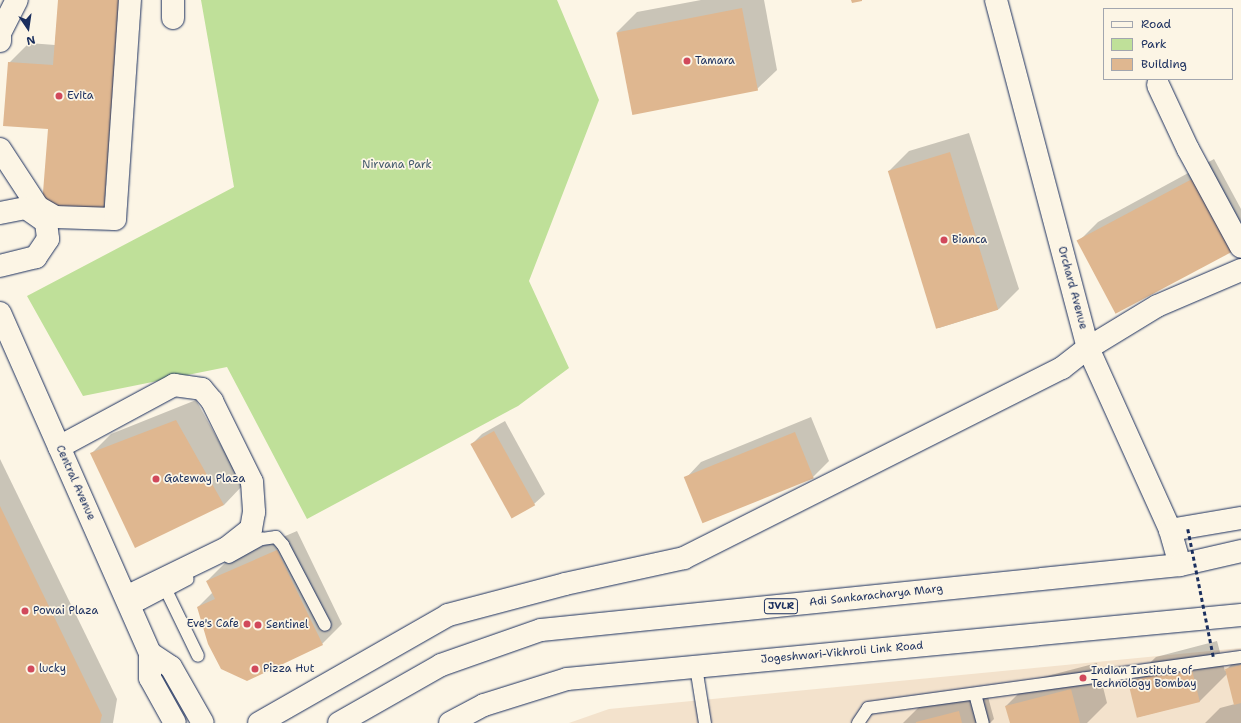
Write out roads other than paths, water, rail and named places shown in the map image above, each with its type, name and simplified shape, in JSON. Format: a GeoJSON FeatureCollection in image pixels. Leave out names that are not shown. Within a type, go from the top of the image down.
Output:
{"type":"FeatureCollection","features":[{"type":"Feature","properties":{"kind":"street"},"geometry":{"type":"LineString","coordinates":[[0,41],[0,33],[17,0]]}},
{"type":"Feature","properties":{"kind":"street"},"geometry":{"type":"LineString","coordinates":[[0,149],[38,207],[55,217],[115,219],[130,0]]}},
{"type":"Feature","properties":{"kind":"street","name":"Orchard Avenue"},"geometry":{"type":"LineString","coordinates":[[996,0],[1088,348],[1179,530],[1180,565]]}},
{"type":"Feature","properties":{"kind":"street"},"geometry":{"type":"LineString","coordinates":[[1158,85],[1188,149],[1241,247]]}},
{"type":"Feature","properties":{"kind":"street"},"geometry":{"type":"LineString","coordinates":[[0,213],[26,208],[46,222],[48,239],[36,257],[0,266]]}},
{"type":"Feature","properties":{"kind":"street"},"geometry":{"type":"LineString","coordinates":[[259,723],[448,615],[565,584],[684,558],[1062,368],[1088,348],[1157,306],[1241,270]]}},
{"type":"Feature","properties":{"kind":"street","name":"Central Avenue"},"geometry":{"type":"LineString","coordinates":[[0,313],[129,603],[150,654],[150,678],[175,723]]}},
{"type":"Feature","properties":{"kind":"street"},"geometry":{"type":"LineString","coordinates":[[59,446],[174,386],[202,389],[212,401],[252,482],[254,512],[251,530],[227,548],[129,603]]}},
{"type":"Feature","properties":{"kind":"street"},"geometry":{"type":"LineString","coordinates":[[1179,530],[1241,518]]}},
{"type":"Feature","properties":{"kind":"street","name":"Adi Sankaracharya Marg"},"geometry":{"type":"LineString","coordinates":[[339,723],[441,665],[541,630],[1180,565],[1241,551]]}},
{"type":"Feature","properties":{"kind":"street","name":"Jogeshwari-Vikhroli Link Road"},"geometry":{"type":"LineString","coordinates":[[450,723],[484,704],[567,679],[1241,615]]}},
{"type":"Feature","properties":{"kind":"street"},"geometry":{"type":"LineString","coordinates":[[150,654],[171,667],[203,723]]}},
{"type":"Feature","properties":{"kind":"lane"},"geometry":{"type":"LineString","coordinates":[[129,603],[166,590],[262,539],[276,537],[283,545],[325,625]]}},
{"type":"Feature","properties":{"kind":"lane"},"geometry":{"type":"LineString","coordinates":[[166,590],[198,656]]}},
{"type":"Feature","properties":{"kind":"lane"},"geometry":{"type":"LineString","coordinates":[[858,723],[868,708],[1241,657]]}},
{"type":"Feature","properties":{"kind":"lane"},"geometry":{"type":"LineString","coordinates":[[696,667],[705,723]]}},
{"type":"Feature","properties":{"kind":"lane"},"geometry":{"type":"LineString","coordinates":[[976,694],[983,723]]}},
{"type":"Feature","properties":{"kind":"place","name":"Tamara"},"geometry":{"type":"Point","coordinates":[687,61]}},
{"type":"Feature","properties":{"kind":"place","name":"Evita"},"geometry":{"type":"Point","coordinates":[59,96]}},
{"type":"Feature","properties":{"kind":"place","name":"Bianca"},"geometry":{"type":"Point","coordinates":[944,240]}},
{"type":"Feature","properties":{"kind":"place","name":"Gateway Plaza"},"geometry":{"type":"Point","coordinates":[156,479]}},
{"type":"Feature","properties":{"kind":"place","name":"Powai Plaza"},"geometry":{"type":"Point","coordinates":[25,611]}},
{"type":"Feature","properties":{"kind":"place","name":"Eve's Cafe"},"geometry":{"type":"Point","coordinates":[247,624]}},
{"type":"Feature","properties":{"kind":"place","name":"Sentinel"},"geometry":{"type":"Point","coordinates":[258,625]}},
{"type":"Feature","properties":{"kind":"place","name":"lucky"},"geometry":{"type":"Point","coordinates":[31,669]}},
{"type":"Feature","properties":{"kind":"place","name":"Pizza Hut"},"geometry":{"type":"Point","coordinates":[255,669]}},
{"type":"Feature","properties":{"kind":"place","name":"Indian Institute of Technology Bombay"},"geometry":{"type":"Point","coordinates":[1083,678]}},
{"type":"Feature","properties":{"kind":"park label","name":"Nirvana Park"},"geometry":{"type":"Point","coordinates":[397,165]}}]}
